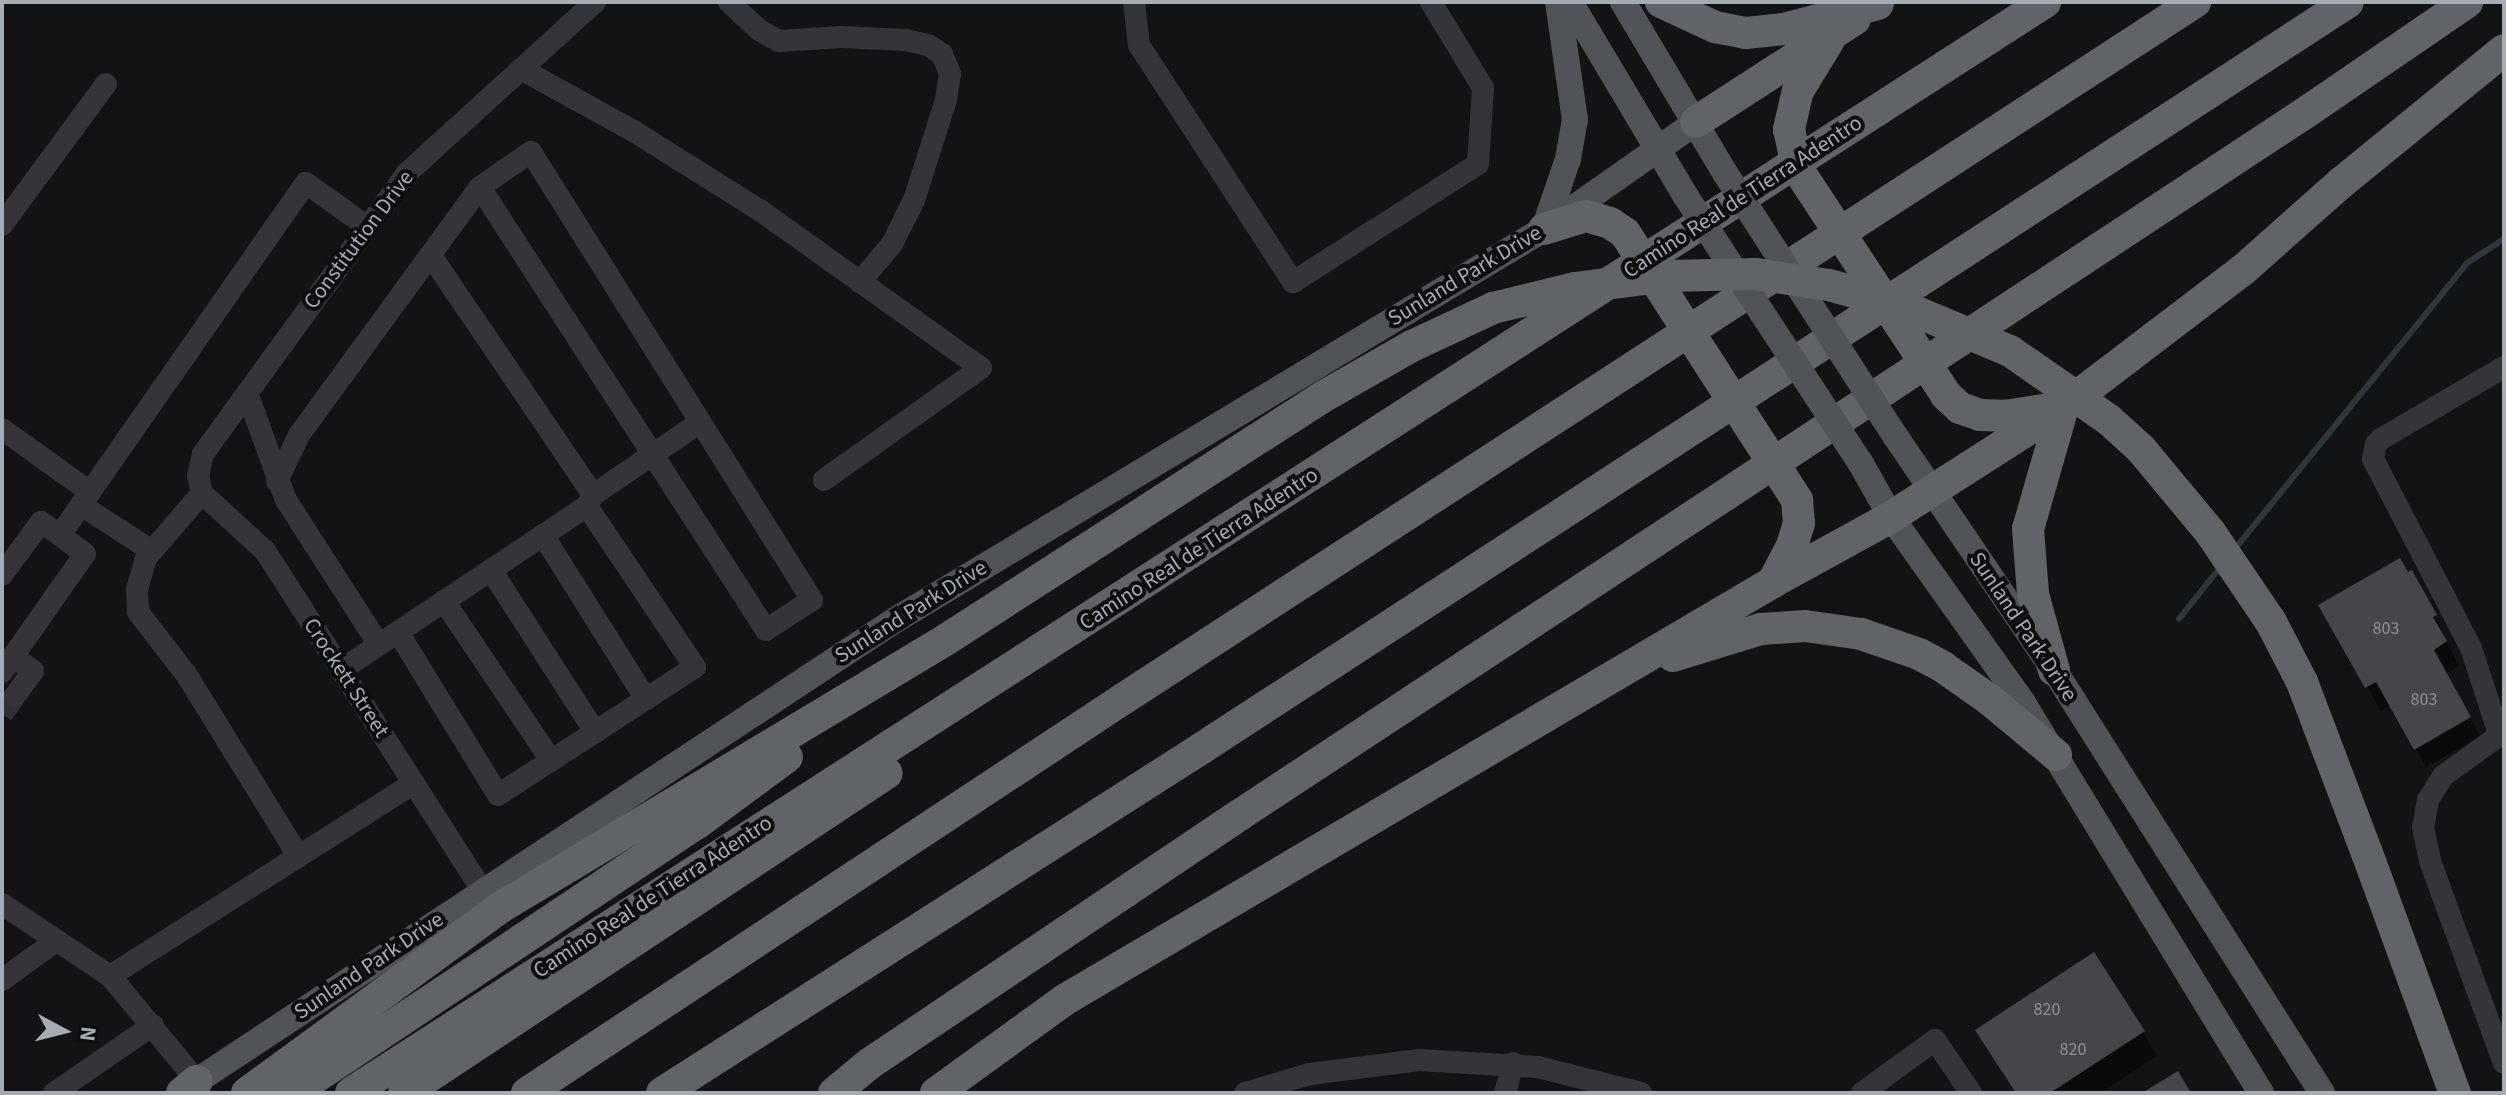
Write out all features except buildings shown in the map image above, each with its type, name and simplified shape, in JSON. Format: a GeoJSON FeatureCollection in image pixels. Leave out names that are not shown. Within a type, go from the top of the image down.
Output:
{"type":"FeatureCollection","features":[{"type":"Feature","properties":{"kind":"highway"},"geometry":{"type":"LineString","coordinates":[[1661,2],[1715,27],[1746,33],[1784,29],[1880,3]]}},
{"type":"Feature","properties":{"kind":"highway","name":"Camino Real de Tierra Adentro"},"geometry":{"type":"LineString","coordinates":[[351,1093],[712,858],[1168,570],[2045,2]]}},
{"type":"Feature","properties":{"kind":"highway"},"geometry":{"type":"LineString","coordinates":[[527,1093],[1150,681],[2195,2]]}},
{"type":"Feature","properties":{"kind":"highway"},"geometry":{"type":"LineString","coordinates":[[662,1093],[1228,731],[2348,2]]}},
{"type":"Feature","properties":{"kind":"highway"},"geometry":{"type":"LineString","coordinates":[[816,1093],[869,1064],[1280,788],[2308,111],[2467,2]]}},
{"type":"Feature","properties":{"kind":"highway"},"geometry":{"type":"LineString","coordinates":[[1696,122],[1880,3]]}},
{"type":"Feature","properties":{"kind":"highway"},"geometry":{"type":"LineString","coordinates":[[1833,34],[1798,91],[1789,129],[1797,168],[1946,395],[1960,408],[1980,415],[2004,416],[2063,407]]}},
{"type":"Feature","properties":{"kind":"highway"},"geometry":{"type":"LineString","coordinates":[[936,1093],[1066,999],[1773,582],[1891,517],[2063,407],[2244,269],[2341,183],[2504,50]]}},
{"type":"Feature","properties":{"kind":"highway"},"geometry":{"type":"LineString","coordinates":[[1544,229],[1586,216],[1610,223],[1625,233],[1797,500],[1799,523],[1792,546],[1773,582]]}},
{"type":"Feature","properties":{"kind":"highway"},"geometry":{"type":"LineString","coordinates":[[247,1093],[501,907],[947,639],[1326,395],[1412,346],[1493,308],[1575,288],[1667,276],[1756,274],[1829,285],[1900,305],[2010,351],[2109,420],[2141,449],[2210,532],[2271,622],[2302,682],[2455,1093]]}},
{"type":"Feature","properties":{"kind":"highway"},"geometry":{"type":"LineString","coordinates":[[2054,670],[2033,594],[2028,529],[2063,407]]}},
{"type":"Feature","properties":{"kind":"highway"},"geometry":{"type":"LineString","coordinates":[[404,1093],[890,772],[1168,570]]}},
{"type":"Feature","properties":{"kind":"highway"},"geometry":{"type":"LineString","coordinates":[[1610,678],[1737,634],[1781,627],[1833,628],[1891,643],[1943,667],[1990,700],[2056,755]]}},
{"type":"Feature","properties":{"kind":"highway"},"geometry":{"type":"LineString","coordinates":[[292,1093],[696,824],[947,639]]}},
{"type":"Feature","properties":{"kind":"highway"},"geometry":{"type":"LineString","coordinates":[[834,1093],[869,1064]]}},
{"type":"Feature","properties":{"kind":"main road"},"geometry":{"type":"LineString","coordinates":[[1544,229],[1568,159],[1575,120],[1558,2]]}},
{"type":"Feature","properties":{"kind":"main road","name":"Sunland Park Drive"},"geometry":{"type":"LineString","coordinates":[[1570,2],[1656,149],[1860,462],[1891,517],[2056,755],[2261,1093]]}},
{"type":"Feature","properties":{"kind":"main road","name":"Sunland Park Drive"},"geometry":{"type":"LineString","coordinates":[[1623,2],[1725,173],[1930,492],[2054,670],[2322,1093]]}},
{"type":"Feature","properties":{"kind":"main road","name":"Sunland Park Drive"},"geometry":{"type":"LineString","coordinates":[[185,1089],[482,890],[897,619],[1544,229],[1696,122]]}},
{"type":"Feature","properties":{"kind":"street","name":"Constitution Drive"},"geometry":{"type":"LineString","coordinates":[[299,857],[186,674],[138,612],[137,590],[141,570],[200,485],[203,454],[407,173],[595,2]]}},
{"type":"Feature","properties":{"kind":"street"},"geometry":{"type":"LineString","coordinates":[[729,2],[759,30],[779,41],[841,37],[906,40],[928,45],[942,54],[950,74],[946,100],[914,200],[892,244],[860,282]]}},
{"type":"Feature","properties":{"kind":"street"},"geometry":{"type":"LineString","coordinates":[[1134,2],[1139,45],[1293,282],[1478,164],[1483,88],[1431,2]]}},
{"type":"Feature","properties":{"kind":"street"},"geometry":{"type":"LineString","coordinates":[[521,69],[648,140],[761,211],[981,368],[824,480]]}},
{"type":"Feature","properties":{"kind":"street"},"geometry":{"type":"LineString","coordinates":[[2,225],[106,84]]}},
{"type":"Feature","properties":{"kind":"street"},"geometry":{"type":"LineString","coordinates":[[277,481],[299,435],[432,257],[480,187],[531,152],[812,600],[766,630],[480,187]]}},
{"type":"Feature","properties":{"kind":"street"},"geometry":{"type":"LineString","coordinates":[[60,535],[306,183],[366,226]]}},
{"type":"Feature","properties":{"kind":"street"},"geometry":{"type":"LineString","coordinates":[[247,393],[277,481],[498,795],[695,667],[432,257]]}},
{"type":"Feature","properties":{"kind":"street"},"geometry":{"type":"LineString","coordinates":[[2504,367],[2381,439],[2376,444],[2373,459],[2465,636],[2502,733],[2443,776],[2428,800],[2423,827],[2430,861],[2504,1063]]}},
{"type":"Feature","properties":{"kind":"street"},"geometry":{"type":"LineString","coordinates":[[341,670],[543,535],[699,423]]}},
{"type":"Feature","properties":{"kind":"street"},"geometry":{"type":"LineString","coordinates":[[2,429],[152,551]]}},
{"type":"Feature","properties":{"kind":"street","name":"Crockett Street"},"geometry":{"type":"LineString","coordinates":[[200,485],[265,551],[482,890]]}},
{"type":"Feature","properties":{"kind":"street"},"geometry":{"type":"LineString","coordinates":[[2,575],[41,522],[85,554],[8,664],[33,671],[15,696]]}},
{"type":"Feature","properties":{"kind":"street"},"geometry":{"type":"LineString","coordinates":[[543,535],[646,699]]}},
{"type":"Feature","properties":{"kind":"street"},"geometry":{"type":"LineString","coordinates":[[491,570],[595,732]]}},
{"type":"Feature","properties":{"kind":"street"},"geometry":{"type":"LineString","coordinates":[[444,601],[551,760]]}},
{"type":"Feature","properties":{"kind":"street"},"geometry":{"type":"LineString","coordinates":[[110,976],[414,783]]}},
{"type":"Feature","properties":{"kind":"street"},"geometry":{"type":"LineString","coordinates":[[2,904],[110,976],[153,1025],[185,1089]]}},
{"type":"Feature","properties":{"kind":"street"},"geometry":{"type":"LineString","coordinates":[[2,980],[57,940]]}},
{"type":"Feature","properties":{"kind":"street"},"geometry":{"type":"LineString","coordinates":[[54,1093],[153,1025]]}},
{"type":"Feature","properties":{"kind":"street"},"geometry":{"type":"LineString","coordinates":[[1862,1093],[1935,1040],[1971,1093]]}},
{"type":"Feature","properties":{"kind":"street"},"geometry":{"type":"LineString","coordinates":[[1245,1093],[1310,1074],[1385,1062],[1444,1060],[1513,1063],[1565,1072],[1641,1093]]}},
{"type":"Feature","properties":{"kind":"street"},"geometry":{"type":"LineString","coordinates":[[1505,1093],[1513,1063]]}},
{"type":"Feature","properties":{"kind":"waterway"},"geometry":{"type":"LineString","coordinates":[[2234,550],[2467,263],[2504,239]]}},
{"type":"Feature","properties":{"kind":"waterway"},"geometry":{"type":"LineString","coordinates":[[2179,619],[2222,565]]}},
{"type":"Feature","properties":{"kind":"tunnel"},"geometry":{"type":"LineString","coordinates":[[2,714],[15,696]]}}]}
